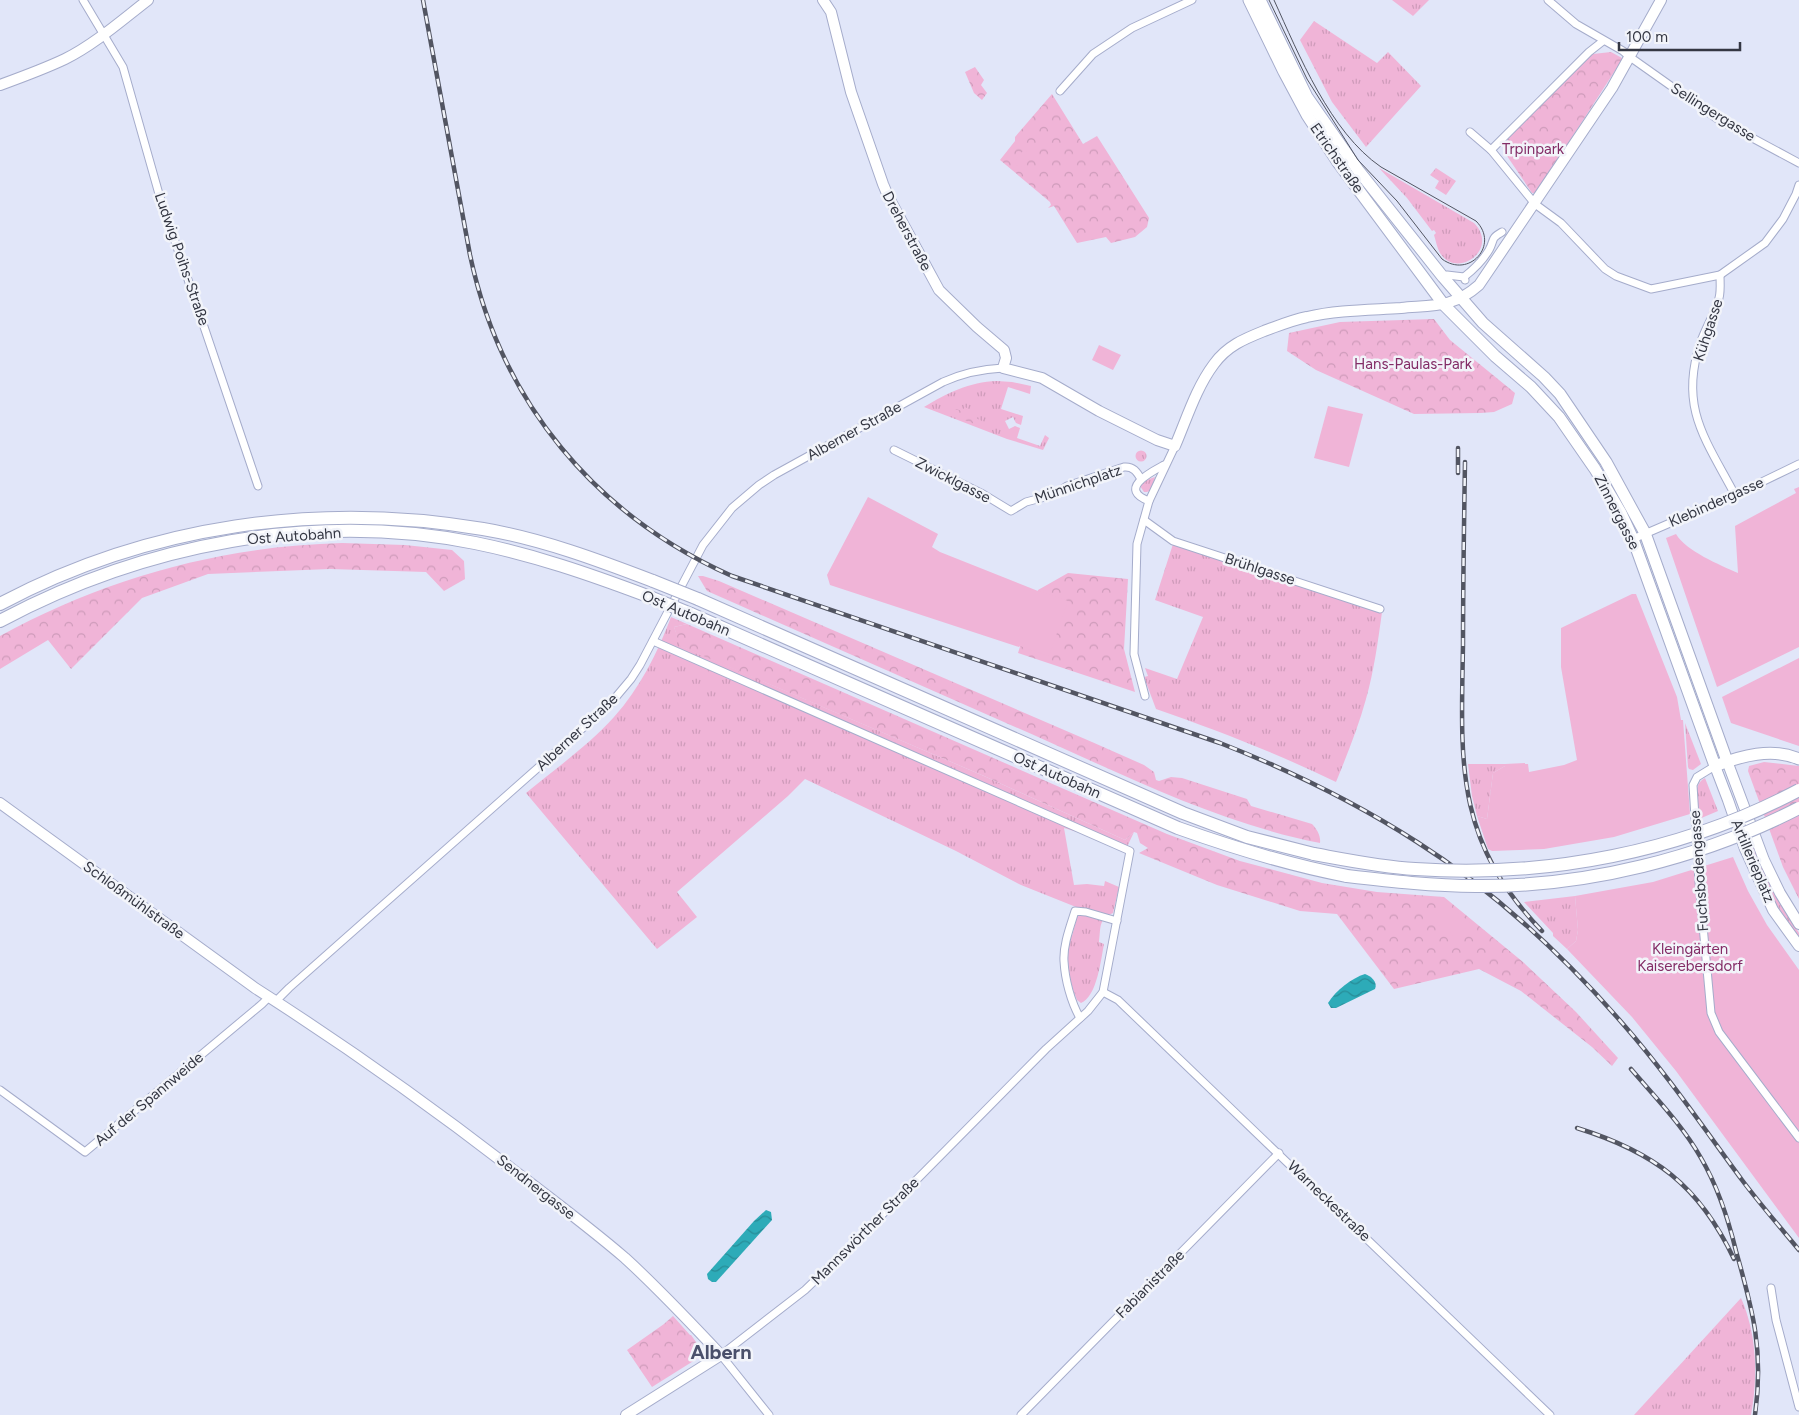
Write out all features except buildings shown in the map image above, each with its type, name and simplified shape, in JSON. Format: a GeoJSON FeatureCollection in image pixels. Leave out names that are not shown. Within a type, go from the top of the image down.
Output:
{"type":"FeatureCollection","features":[{"type":"Feature","properties":{"kind":"highway","name":"Ost Autobahn"},"geometry":{"type":"LineString","coordinates":[[0,604],[43,582],[85,565],[162,540],[228,527],[317,518],[363,517],[409,520],[485,530],[542,542],[653,580],[1183,813],[1248,837],[1352,862],[1414,869],[1478,871],[1539,868],[1600,859],[1659,846],[1717,827],[1777,802],[1799,790]]}},
{"type":"Feature","properties":{"kind":"highway","name":"Ost Autobahn"},"geometry":{"type":"LineString","coordinates":[[0,620],[98,576],[144,561],[231,541],[309,533],[386,533],[474,543],[537,558],[590,574],[691,614],[1178,828],[1244,851],[1311,869],[1347,876],[1412,884],[1478,886],[1539,883],[1603,874],[1663,860],[1722,842],[1799,808]]}},
{"type":"Feature","properties":{"kind":"main road","name":"Etrichstraße"},"geometry":{"type":"LineString","coordinates":[[1250,0],[1284,72],[1307,115],[1337,161],[1444,305]]}},
{"type":"Feature","properties":{"kind":"main road","name":"Etrichstraße"},"geometry":{"type":"LineString","coordinates":[[1260,0],[1307,96],[1337,142],[1461,298]]}},
{"type":"Feature","properties":{"kind":"main road","name":"Zinnergasse"},"geometry":{"type":"LineString","coordinates":[[1461,298],[1483,324],[1544,377],[1560,394],[1606,462],[1645,533],[1727,762]]}},
{"type":"Feature","properties":{"kind":"main road","name":"Zinnergasse"},"geometry":{"type":"LineString","coordinates":[[1444,305],[1495,356],[1531,387],[1559,417],[1595,469],[1621,513],[1633,539],[1715,766]]}},
{"type":"Feature","properties":{"kind":"main road"},"geometry":{"type":"LineString","coordinates":[[1715,766],[1771,752],[1799,759]]}},
{"type":"Feature","properties":{"kind":"street","name":"Ludwig Poihs-Straße"},"geometry":{"type":"LineString","coordinates":[[83,0],[123,67],[160,194],[258,486]]}},
{"type":"Feature","properties":{"kind":"street"},"geometry":{"type":"LineString","coordinates":[[0,85],[26,76],[66,58],[103,35],[148,0]]}},
{"type":"Feature","properties":{"kind":"street","name":"Dreherstraße"},"geometry":{"type":"LineString","coordinates":[[823,0],[831,12],[836,26],[851,92],[885,190],[935,284],[954,306],[1004,350],[1006,358],[1003,368]]}},
{"type":"Feature","properties":{"kind":"street"},"geometry":{"type":"LineString","coordinates":[[1060,91],[1093,54],[1132,28],[1192,0]]}},
{"type":"Feature","properties":{"kind":"street","name":"Sellingergasse"},"geometry":{"type":"LineString","coordinates":[[1548,0],[1576,24],[1623,51],[1630,58],[1720,120],[1799,163]]}},
{"type":"Feature","properties":{"kind":"street"},"geometry":{"type":"LineString","coordinates":[[1145,696],[1134,654],[1133,633],[1137,544],[1149,501],[1170,458],[1198,392],[1208,374],[1225,351],[1236,342],[1292,320],[1308,316],[1376,309],[1444,305],[1461,298],[1479,285],[1612,88],[1661,0]]}},
{"type":"Feature","properties":{"kind":"street"},"geometry":{"type":"LineString","coordinates":[[1491,150],[1583,58],[1603,41]]}},
{"type":"Feature","properties":{"kind":"street"},"geometry":{"type":"LineString","coordinates":[[1470,132],[1491,150],[1535,204],[1561,223],[1605,268],[1616,276],[1651,289],[1720,275],[1766,243],[1783,219],[1799,185]]}},
{"type":"Feature","properties":{"kind":"street"},"geometry":{"type":"LineString","coordinates":[[1447,276],[1464,279],[1480,263],[1489,250],[1493,238],[1502,232]]}},
{"type":"Feature","properties":{"kind":"street","name":"Kühgasse"},"geometry":{"type":"LineString","coordinates":[[1720,275],[1720,297],[1700,345],[1693,379],[1692,395],[1694,411],[1700,429],[1735,495]]}},
{"type":"Feature","properties":{"kind":"street"},"geometry":{"type":"LineString","coordinates":[[1003,368],[1025,372],[1042,378],[1099,411],[1157,440],[1175,446]]}},
{"type":"Feature","properties":{"kind":"street","name":"Alberner Straße"},"geometry":{"type":"LineString","coordinates":[[273,999],[289,988],[600,713],[631,679],[703,545],[732,508],[759,485],[943,382],[967,372],[1003,368]]}},
{"type":"Feature","properties":{"kind":"street","name":"Zwicklgasse"},"geometry":{"type":"LineString","coordinates":[[894,450],[983,494],[1011,511]]}},
{"type":"Feature","properties":{"kind":"street","name":"Klebindergasse"},"geometry":{"type":"LineString","coordinates":[[1633,539],[1735,495],[1799,464]]}},
{"type":"Feature","properties":{"kind":"street","name":"Münnichplatz"},"geometry":{"type":"LineString","coordinates":[[1149,501],[1143,499],[1137,492],[1136,488],[1140,479],[1165,465]]}},
{"type":"Feature","properties":{"kind":"street","name":"Münnichplatz"},"geometry":{"type":"LineString","coordinates":[[1011,511],[1026,502],[1056,494],[1068,486],[1128,466],[1134,470],[1140,479]]}},
{"type":"Feature","properties":{"kind":"street","name":"Brühlgasse"},"geometry":{"type":"LineString","coordinates":[[1144,520],[1173,541],[1380,609]]}},
{"type":"Feature","properties":{"kind":"street"},"geometry":{"type":"LineString","coordinates":[[652,641],[1130,851],[1103,992]]}},
{"type":"Feature","properties":{"kind":"street","name":"Artillerieplatz"},"geometry":{"type":"LineString","coordinates":[[1727,762],[1764,860],[1780,893],[1799,924]]}},
{"type":"Feature","properties":{"kind":"street","name":"Artillerieplatz"},"geometry":{"type":"LineString","coordinates":[[1715,766],[1744,849],[1774,910],[1799,946]]}},
{"type":"Feature","properties":{"kind":"street","name":"Fuchsbodengasse"},"geometry":{"type":"LineString","coordinates":[[1715,766],[1697,777],[1693,785],[1699,882],[1711,1013],[1719,1032],[1799,1138]]}},
{"type":"Feature","properties":{"kind":"street","name":"Schloßmühlstraße"},"geometry":{"type":"LineString","coordinates":[[0,803],[273,999]]}},
{"type":"Feature","properties":{"kind":"street"},"geometry":{"type":"LineString","coordinates":[[1080,1018],[1073,1006],[1064,960],[1066,940],[1075,911],[1086,912],[1117,921]]}},
{"type":"Feature","properties":{"kind":"street","name":"Mannswörther Straße"},"geometry":{"type":"LineString","coordinates":[[626,1415],[721,1355],[805,1290],[1046,1049],[1080,1018],[1103,992]]}},
{"type":"Feature","properties":{"kind":"street","name":"Warneckestraße"},"geometry":{"type":"LineString","coordinates":[[1103,992],[1118,1000],[1550,1415]]}},
{"type":"Feature","properties":{"kind":"street","name":"Auf der Spannweide"},"geometry":{"type":"LineString","coordinates":[[0,1090],[85,1152],[255,1010],[273,999]]}},
{"type":"Feature","properties":{"kind":"street","name":"Sendnergasse"},"geometry":{"type":"LineString","coordinates":[[273,999],[441,1114],[580,1221],[647,1279],[681,1312],[721,1355],[769,1415]]}},
{"type":"Feature","properties":{"kind":"street","name":"Fabianistraße"},"geometry":{"type":"LineString","coordinates":[[1021,1415],[1279,1153]]}},
{"type":"Feature","properties":{"kind":"street"},"geometry":{"type":"LineString","coordinates":[[1771,1288],[1776,1320],[1799,1407]]}},
{"type":"Feature","properties":{"kind":"green space"},"geometry":{"type":"Polygon","coordinates":[[[1392,0],[1429,0],[1413,16],[1392,0]]]}},
{"type":"Feature","properties":{"kind":"green space"},"geometry":{"type":"Polygon","coordinates":[[[1314,21],[1377,63],[1388,52],[1421,86],[1366,147],[1332,102],[1300,40],[1314,21]]]}},
{"type":"Feature","properties":{"kind":"green space","name":"Trpinpark"},"geometry":{"type":"Polygon","coordinates":[[[1611,52],[1622,58],[1622,63],[1618,66],[1536,193],[1532,193],[1505,153],[1508,137],[1584,61],[1593,54],[1611,52]]]}},
{"type":"Feature","properties":{"kind":"green space"},"geometry":{"type":"Polygon","coordinates":[[[975,67],[984,80],[981,85],[987,93],[982,100],[974,93],[965,72],[975,67]]]}},
{"type":"Feature","properties":{"kind":"green space"},"geometry":{"type":"Polygon","coordinates":[[[1052,94],[1083,144],[1097,136],[1149,218],[1147,227],[1135,237],[1111,243],[1106,237],[1077,243],[1054,206],[1048,208],[1051,205],[1050,202],[1000,160],[1015,141],[1015,137],[1052,94]]]}},
{"type":"Feature","properties":{"kind":"green space"},"geometry":{"type":"Polygon","coordinates":[[[1024,150],[1029,153],[1029,159],[1025,165],[1019,167],[1015,164],[1018,156],[1024,150]]]}},
{"type":"Feature","properties":{"kind":"green space"},"geometry":{"type":"Polygon","coordinates":[[[1379,168],[1474,223],[1481,233],[1482,242],[1479,251],[1473,258],[1465,262],[1447,261],[1439,251],[1434,230],[1432,231],[1407,198],[1379,168]]]}},
{"type":"Feature","properties":{"kind":"green space"},"geometry":{"type":"Polygon","coordinates":[[[1436,168],[1456,181],[1446,195],[1435,188],[1439,181],[1430,175],[1436,168]]]}},
{"type":"Feature","properties":{"kind":"green space","name":"Hans-Paulas-Park"},"geometry":{"type":"Polygon","coordinates":[[[1434,319],[1450,340],[1515,393],[1512,404],[1494,412],[1414,414],[1316,370],[1287,351],[1289,333],[1340,322],[1434,319]]]}},
{"type":"Feature","properties":{"kind":"green space"},"geometry":{"type":"Polygon","coordinates":[[[1099,345],[1121,355],[1113,370],[1092,360],[1099,345]]]}},
{"type":"Feature","properties":{"kind":"green space"},"geometry":{"type":"Polygon","coordinates":[[[997,381],[1031,386],[1030,394],[1008,387],[1001,409],[1023,416],[1021,425],[1016,423],[1013,417],[1005,421],[1009,429],[1015,426],[1020,428],[1017,438],[1040,446],[1045,435],[1049,438],[1043,450],[1007,439],[924,407],[959,389],[997,381]]]}},
{"type":"Feature","properties":{"kind":"green space"},"geometry":{"type":"Polygon","coordinates":[[[1328,406],[1363,414],[1349,467],[1314,458],[1328,406]]]}},
{"type":"Feature","properties":{"kind":"green space"},"geometry":{"type":"Polygon","coordinates":[[[965,407],[972,411],[971,417],[973,418],[974,415],[982,421],[980,426],[953,416],[956,409],[962,411],[965,407]]]}},
{"type":"Feature","properties":{"kind":"green space"},"geometry":{"type":"Polygon","coordinates":[[[1141,450],[1147,456],[1141,462],[1135,456],[1141,450]]]}},
{"type":"Feature","properties":{"kind":"green space"},"geometry":{"type":"Polygon","coordinates":[[[1155,477],[1151,490],[1144,492],[1140,486],[1143,481],[1155,477]]]}},
{"type":"Feature","properties":{"kind":"green space"},"geometry":{"type":"Polygon","coordinates":[[[1799,487],[1799,647],[1717,687],[1666,538],[1676,534],[1695,552],[1738,573],[1735,526],[1796,493],[1794,489],[1799,487]]]}},
{"type":"Feature","properties":{"kind":"green space"},"geometry":{"type":"Polygon","coordinates":[[[868,497],[938,534],[932,547],[940,552],[1068,601],[1049,656],[830,585],[827,575],[868,497]]]}},
{"type":"Feature","properties":{"kind":"green space"},"geometry":{"type":"Polygon","coordinates":[[[342,543],[405,545],[452,550],[464,561],[465,579],[444,591],[426,572],[330,569],[208,574],[142,598],[71,669],[48,640],[0,669],[0,636],[40,615],[81,597],[165,569],[209,558],[297,545],[342,543]]]}},
{"type":"Feature","properties":{"kind":"green space"},"geometry":{"type":"Polygon","coordinates":[[[1173,544],[1382,612],[1374,667],[1366,699],[1336,782],[1247,743],[1156,709],[1144,677],[1148,676],[1145,668],[1177,679],[1203,617],[1155,600],[1173,544]]]}},
{"type":"Feature","properties":{"kind":"green space"},"geometry":{"type":"Polygon","coordinates":[[[1068,573],[1128,579],[1124,649],[1135,692],[1018,653],[1038,590],[1068,573]]]}},
{"type":"Feature","properties":{"kind":"green space"},"geometry":{"type":"Polygon","coordinates":[[[698,576],[719,581],[1144,765],[1154,772],[1156,780],[1159,781],[1171,777],[1182,778],[1247,799],[1251,806],[1312,824],[1318,833],[1320,843],[1249,825],[1147,786],[707,591],[698,576]]]}},
{"type":"Feature","properties":{"kind":"green space"},"geometry":{"type":"Polygon","coordinates":[[[1632,594],[1636,594],[1677,697],[1681,720],[1683,720],[1690,814],[1614,837],[1544,849],[1492,851],[1488,849],[1477,816],[1487,819],[1493,773],[1505,766],[1505,764],[1528,764],[1529,772],[1564,765],[1577,760],[1561,667],[1561,628],[1632,594]]]}},
{"type":"Feature","properties":{"kind":"green space"},"geometry":{"type":"Polygon","coordinates":[[[671,617],[687,624],[674,627],[681,646],[984,776],[1125,840],[1134,832],[1127,847],[1064,828],[1074,885],[1104,886],[1105,881],[1119,887],[1113,913],[1105,918],[1101,925],[1099,942],[1104,944],[1101,959],[1095,986],[1086,999],[1081,1003],[1077,1000],[1068,961],[1070,936],[1072,936],[1077,917],[1076,907],[1021,885],[956,851],[805,779],[677,892],[697,917],[657,949],[526,793],[594,737],[614,717],[632,694],[647,670],[671,617]]]}},
{"type":"Feature","properties":{"kind":"green space"},"geometry":{"type":"Polygon","coordinates":[[[687,624],[1167,834],[1240,861],[1322,883],[1377,892],[1444,897],[1523,962],[1576,1012],[1618,1058],[1612,1066],[1592,1047],[1521,991],[1479,969],[1394,989],[1337,914],[1300,911],[1217,885],[1139,853],[1148,848],[1140,843],[1137,833],[1134,832],[1125,840],[984,776],[680,646],[674,627],[687,624]]]}},
{"type":"Feature","properties":{"kind":"green space"},"geometry":{"type":"Polygon","coordinates":[[[1799,658],[1799,746],[1731,723],[1722,697],[1799,658]]]}},
{"type":"Feature","properties":{"kind":"green space"},"geometry":{"type":"Polygon","coordinates":[[[1685,723],[1701,764],[1693,770],[1688,767],[1685,723]]]}},
{"type":"Feature","properties":{"kind":"green space"},"geometry":{"type":"Polygon","coordinates":[[[1764,762],[1799,766],[1799,899],[1783,867],[1748,771],[1749,766],[1764,762]]]}},
{"type":"Feature","properties":{"kind":"green space"},"geometry":{"type":"Polygon","coordinates":[[[1468,764],[1505,764],[1505,766],[1493,773],[1487,819],[1477,816],[1472,796],[1468,764]]]}},
{"type":"Feature","properties":{"kind":"green space"},"geometry":{"type":"Polygon","coordinates":[[[1705,778],[1718,811],[1699,819],[1697,791],[1701,781],[1705,778]]]}},
{"type":"Feature","properties":{"kind":"green space"},"geometry":{"type":"Polygon","coordinates":[[[1752,842],[1775,895],[1799,933],[1799,939],[1774,901],[1748,843],[1752,842]]]}},
{"type":"Feature","properties":{"kind":"green space","name":"Kleingärten Kaiserebersdorf"},"geometry":{"type":"Polygon","coordinates":[[[1733,857],[1748,891],[1767,925],[1799,970],[1799,1238],[1676,1071],[1632,1017],[1567,949],[1576,941],[1578,930],[1575,896],[1653,882],[1733,857]]]}},
{"type":"Feature","properties":{"kind":"green space"},"geometry":{"type":"Polygon","coordinates":[[[1575,896],[1578,930],[1576,941],[1567,949],[1553,936],[1553,933],[1524,902],[1575,896]]]}},
{"type":"Feature","properties":{"kind":"green space"},"geometry":{"type":"Polygon","coordinates":[[[1444,903],[1470,922],[1458,939],[1432,919],[1444,903]]]}},
{"type":"Feature","properties":{"kind":"green space"},"geometry":{"type":"Polygon","coordinates":[[[1741,1298],[1750,1326],[1755,1356],[1755,1386],[1751,1415],[1634,1415],[1741,1298]]]}},
{"type":"Feature","properties":{"kind":"green space"},"geometry":{"type":"Polygon","coordinates":[[[673,1316],[691,1335],[704,1353],[652,1387],[627,1350],[673,1316]]]}},
{"type":"Feature","properties":{"kind":"water"},"geometry":{"type":"Polygon","coordinates":[[[1365,974],[1370,976],[1376,984],[1375,989],[1336,1008],[1331,1008],[1328,1003],[1340,989],[1365,974]]]}},
{"type":"Feature","properties":{"kind":"water"},"geometry":{"type":"Polygon","coordinates":[[[766,1210],[771,1212],[772,1220],[716,1282],[708,1279],[707,1274],[766,1210]]]}},
{"type":"Feature","properties":{"kind":"tram line"},"geometry":{"type":"LineString","coordinates":[[1269,0],[1307,79],[1358,160],[1397,201],[1442,259],[1452,264],[1462,265],[1471,262],[1483,249],[1485,240],[1483,230],[1476,221],[1381,167],[1346,134],[1331,113],[1305,68],[1274,0]]}},
{"type":"Feature","properties":{"kind":"railway"},"geometry":{"type":"LineString","coordinates":[[423,0],[470,255],[485,308],[505,359],[530,405],[561,448],[597,486],[638,521],[683,551],[732,576],[1220,743],[1271,764],[1321,788],[1394,827],[1473,881],[1500,903],[1552,949],[1600,998],[1654,1062],[1749,1189],[1799,1250]]}},
{"type":"Feature","properties":{"kind":"railway"},"geometry":{"type":"LineString","coordinates":[[1458,448],[1458,473]]}},
{"type":"Feature","properties":{"kind":"railway"},"geometry":{"type":"LineString","coordinates":[[1465,462],[1462,726],[1464,763],[1469,798],[1478,831],[1492,864],[1513,897],[1542,931]]}},
{"type":"Feature","properties":{"kind":"railway"},"geometry":{"type":"LineString","coordinates":[[1631,1069],[1669,1112],[1694,1146],[1713,1180],[1722,1203],[1752,1312],[1755,1331],[1758,1371],[1755,1415]]}},
{"type":"Feature","properties":{"kind":"railway"},"geometry":{"type":"LineString","coordinates":[[1577,1128],[1629,1148],[1651,1160],[1671,1175],[1689,1191],[1706,1211],[1734,1259]]}},
{"type":"Feature","properties":{"kind":"district","name":"Albern"},"geometry":{"type":"Point","coordinates":[721,1352]}}]}
